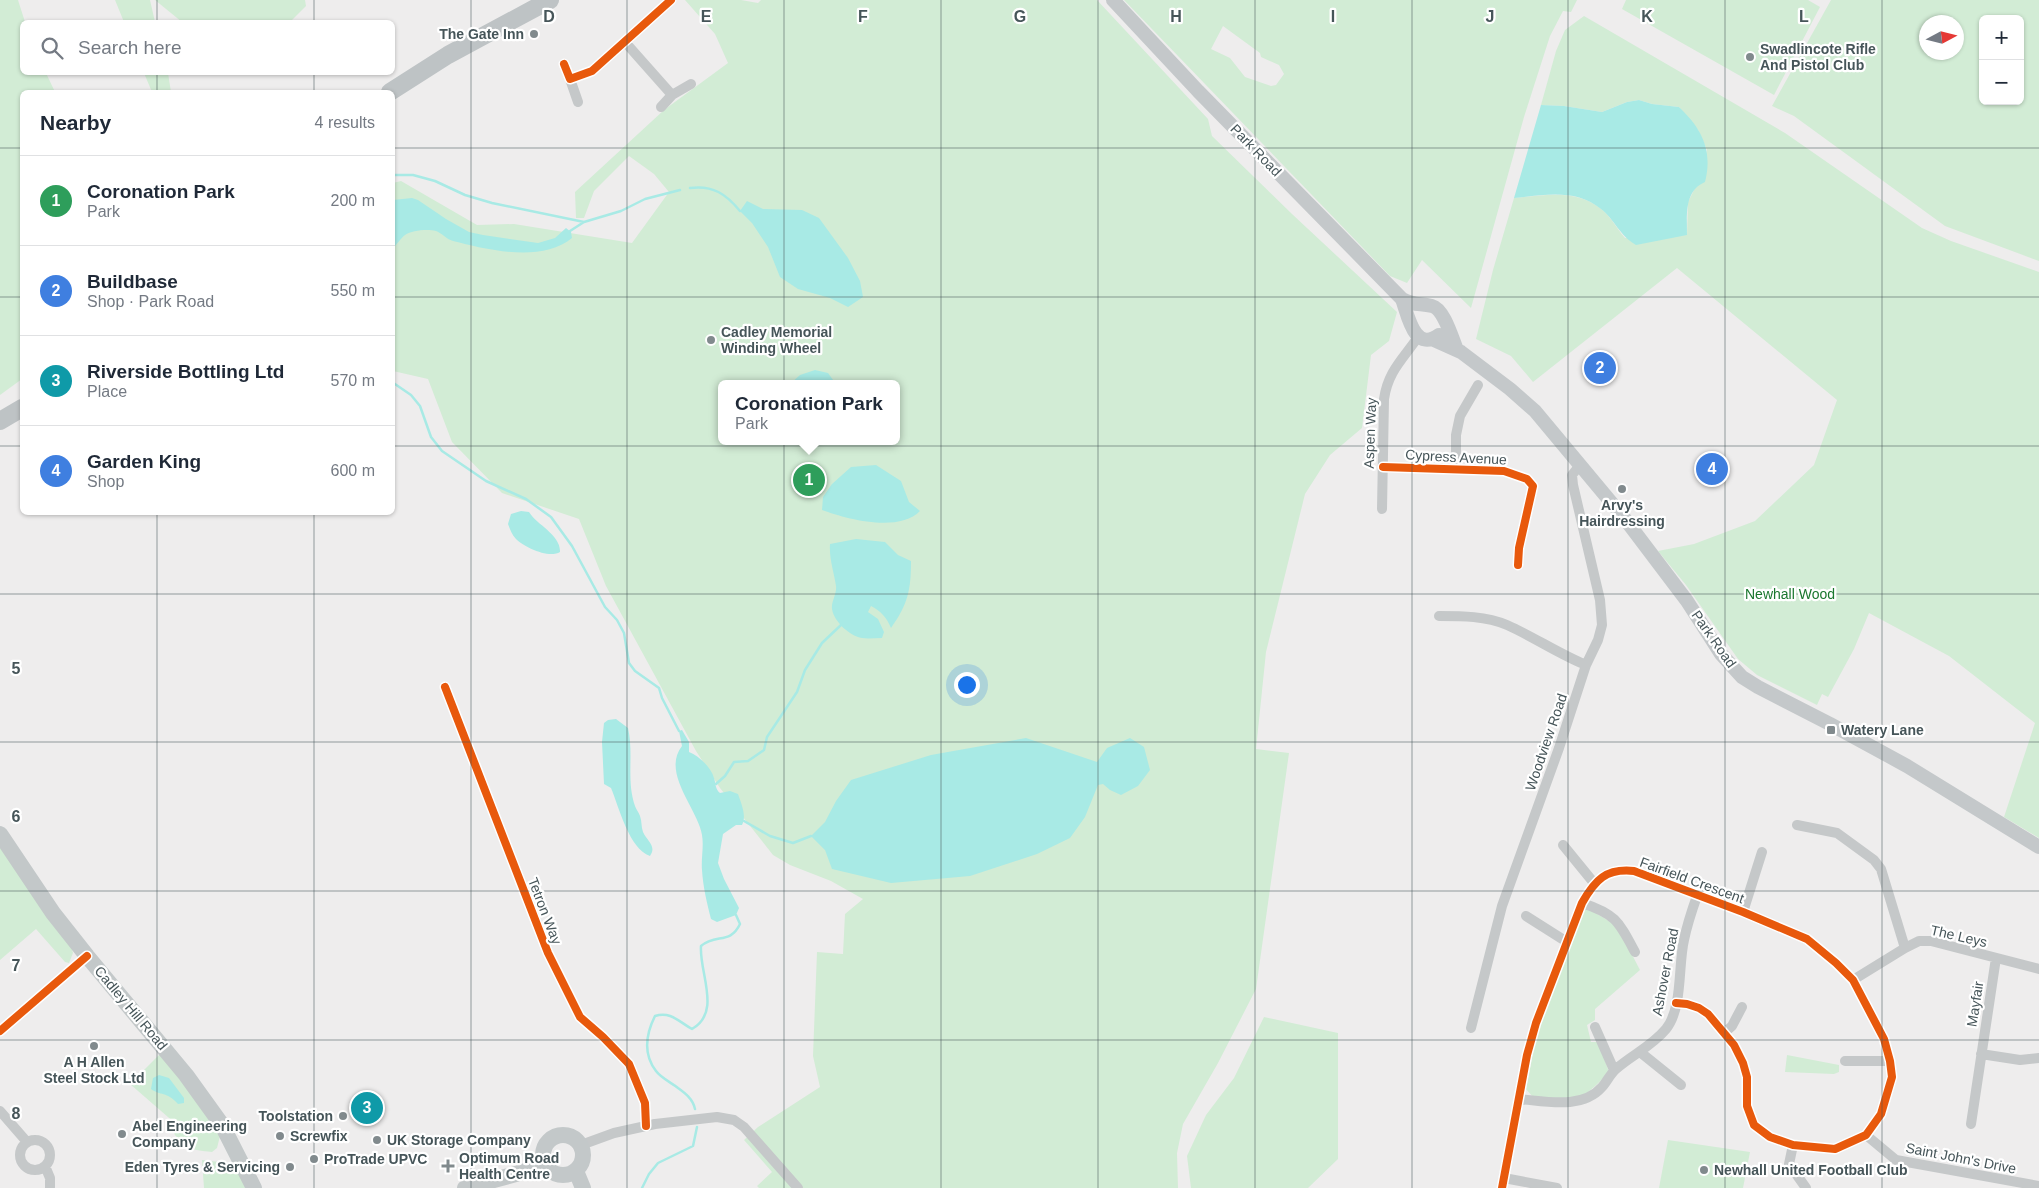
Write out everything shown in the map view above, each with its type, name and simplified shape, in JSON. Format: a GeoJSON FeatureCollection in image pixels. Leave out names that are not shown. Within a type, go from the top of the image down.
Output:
{"type":"FeatureCollection","features":[{"type":"Feature","properties":{"kind":"highway"},"geometry":{"type":"LineString","coordinates":[[393,90],[448,56],[550,0]]}},
{"type":"Feature","properties":{"kind":"highway"},"geometry":{"type":"LineString","coordinates":[[0,421],[20,409]]}},
{"type":"Feature","properties":{"kind":"main road","name":"Park Road"},"geometry":{"type":"LineString","coordinates":[[1113,0],[1218,111],[1402,299],[1414,305],[1436,308],[1441,311],[1457,350]]}},
{"type":"Feature","properties":{"kind":"main road","name":"Park Road"},"geometry":{"type":"LineString","coordinates":[[1402,299],[1414,332],[1418,337],[1427,340],[1432,339],[1457,350],[1510,389],[1535,411],[1616,508],[1687,601],[1721,654],[1742,677],[1907,766],[2039,847]]}},
{"type":"Feature","properties":{"kind":"main road"},"geometry":{"type":"LineString","coordinates":[[1411,322],[1414,312],[1424,306]]}},
{"type":"Feature","properties":{"kind":"main road"},"geometry":{"type":"LineString","coordinates":[[1432,339],[1441,333],[1445,322]]}},
{"type":"Feature","properties":{"kind":"main road","name":"Cadley Hill Road"},"geometry":{"type":"LineString","coordinates":[[0,834],[54,913],[87,956],[186,1075],[222,1125],[254,1188]]}},
{"type":"Feature","properties":{"kind":"main road"},"geometry":{"type":"LineString","coordinates":[[564,1135],[570,1136],[581,1145],[583,1159],[576,1171],[570,1174],[558,1176],[548,1170],[544,1163],[544,1148],[552,1138],[564,1135]]}},
{"type":"Feature","properties":{"kind":"main road"},"geometry":{"type":"LineString","coordinates":[[465,1188],[523,1172],[544,1163]]}},
{"type":"Feature","properties":{"kind":"main road"},"geometry":{"type":"LineString","coordinates":[[576,1171],[583,1188]]}},
{"type":"Feature","properties":{"kind":"street"},"geometry":{"type":"LineString","coordinates":[[570,79],[592,71],[671,0]]}},
{"type":"Feature","properties":{"kind":"street"},"geometry":{"type":"LineString","coordinates":[[625,42],[672,95]]}},
{"type":"Feature","properties":{"kind":"street"},"geometry":{"type":"LineString","coordinates":[[564,64],[578,102]]}},
{"type":"Feature","properties":{"kind":"street"},"geometry":{"type":"LineString","coordinates":[[661,107],[672,95],[691,84]]}},
{"type":"Feature","properties":{"kind":"street","name":"Aspen Way"},"geometry":{"type":"LineString","coordinates":[[1382,509],[1386,386],[1391,374],[1418,337]]}},
{"type":"Feature","properties":{"kind":"street"},"geometry":{"type":"LineString","coordinates":[[1456,469],[1456,435],[1460,416],[1478,384]]}},
{"type":"Feature","properties":{"kind":"street","name":"Woodview Road"},"geometry":{"type":"LineString","coordinates":[[1470,1028],[1502,906],[1559,748],[1586,665],[1598,640],[1602,625],[1602,613],[1573,485],[1572,475],[1580,465]]}},
{"type":"Feature","properties":{"kind":"street","name":"Cypress Avenue"},"geometry":{"type":"LineString","coordinates":[[1383,467],[1504,471],[1527,479],[1533,486],[1519,548],[1518,565]]}},
{"type":"Feature","properties":{"kind":"street"},"geometry":{"type":"LineString","coordinates":[[1439,616],[1480,618],[1506,625],[1560,654],[1586,665]]}},
{"type":"Feature","properties":{"kind":"street","name":"Tetron Way"},"geometry":{"type":"LineString","coordinates":[[445,686],[548,954],[580,1017],[628,1064],[645,1103],[646,1126]]}},
{"type":"Feature","properties":{"kind":"street"},"geometry":{"type":"LineString","coordinates":[[1797,824],[1837,832],[1874,860],[1881,869],[1904,948]]}},
{"type":"Feature","properties":{"kind":"street"},"geometry":{"type":"LineString","coordinates":[[1557,1188],[1503,1183],[1527,1055],[1536,1023],[1582,903],[1594,883],[1563,845]]}},
{"type":"Feature","properties":{"kind":"street"},"geometry":{"type":"LineString","coordinates":[[1743,912],[1762,852]]}},
{"type":"Feature","properties":{"kind":"street","name":"Fairfield Crescent"},"geometry":{"type":"LineString","coordinates":[[1594,883],[1612,873],[1623,870],[1634,871],[1743,912],[1807,939],[1836,963],[1853,980],[1884,1039],[1890,1061],[1892,1077],[1889,1091],[1881,1114],[1866,1135]]}},
{"type":"Feature","properties":{"kind":"street","name":"Ashover Road"},"geometry":{"type":"LineString","coordinates":[[1519,1099],[1566,1103],[1580,1100],[1602,1088],[1614,1070],[1640,1052],[1667,1028],[1673,1018],[1676,1003],[1683,940],[1697,896]]}},
{"type":"Feature","properties":{"kind":"street"},"geometry":{"type":"LineString","coordinates":[[1582,903],[1601,909],[1612,916],[1635,952]]}},
{"type":"Feature","properties":{"kind":"street"},"geometry":{"type":"LineString","coordinates":[[1526,916],[1567,942]]}},
{"type":"Feature","properties":{"kind":"street","name":"The Leys"},"geometry":{"type":"LineString","coordinates":[[1853,980],[1904,948],[1919,941],[1931,941],[2039,969]]}},
{"type":"Feature","properties":{"kind":"street"},"geometry":{"type":"LineString","coordinates":[[0,1031],[87,956]]}},
{"type":"Feature","properties":{"kind":"street","name":"Mayfair"},"geometry":{"type":"LineString","coordinates":[[1971,1124],[1996,958]]}},
{"type":"Feature","properties":{"kind":"street"},"geometry":{"type":"LineString","coordinates":[[1676,1003],[1699,1008],[1708,1014],[1734,1044],[1747,1077],[1747,1106],[1754,1125],[1770,1138],[1793,1145],[1835,1149],[1866,1135]]}},
{"type":"Feature","properties":{"kind":"street"},"geometry":{"type":"LineString","coordinates":[[1724,1033],[1732,1026],[1742,1007]]}},
{"type":"Feature","properties":{"kind":"street"},"geometry":{"type":"LineString","coordinates":[[1595,1027],[1614,1070]]}},
{"type":"Feature","properties":{"kind":"street"},"geometry":{"type":"LineString","coordinates":[[1640,1052],[1680,1085]]}},
{"type":"Feature","properties":{"kind":"street"},"geometry":{"type":"LineString","coordinates":[[1981,1054],[2020,1060],[2039,1058]]}},
{"type":"Feature","properties":{"kind":"street"},"geometry":{"type":"LineString","coordinates":[[1845,1060],[1890,1061]]}},
{"type":"Feature","properties":{"kind":"street"},"geometry":{"type":"LineString","coordinates":[[0,1111],[27,1142]]}},
{"type":"Feature","properties":{"kind":"street"},"geometry":{"type":"LineString","coordinates":[[581,1145],[614,1133],[646,1126],[717,1117],[734,1120],[750,1133],[798,1188]]}},
{"type":"Feature","properties":{"kind":"street","name":"Saint John's Drive"},"geometry":{"type":"LineString","coordinates":[[1866,1135],[1896,1160],[2039,1186]]}},
{"type":"Feature","properties":{"kind":"street"},"geometry":{"type":"LineString","coordinates":[[39,1140],[49,1148],[49,1162],[45,1166],[33,1170],[23,1164],[20,1154],[22,1147],[27,1142],[39,1140]]}},
{"type":"Feature","properties":{"kind":"street"},"geometry":{"type":"LineString","coordinates":[[1793,1145],[1789,1164],[1806,1188]]}},
{"type":"Feature","properties":{"kind":"street"},"geometry":{"type":"LineString","coordinates":[[45,1166],[50,1178],[50,1186]]}},
{"type":"Feature","properties":{"kind":"green space"},"geometry":{"type":"Polygon","coordinates":[[[0,0],[18,0],[24,20],[20,20],[20,75],[47,75],[54,90],[20,90],[20,380],[0,395],[0,0]]]}},
{"type":"Feature","properties":{"kind":"green space"},"geometry":{"type":"Polygon","coordinates":[[[115,0],[150,0],[155,20],[123,20],[115,0]]]}},
{"type":"Feature","properties":{"kind":"green space"},"geometry":{"type":"Polygon","coordinates":[[[155,0],[305,0],[306,6],[292,20],[180,20],[155,0]]]}},
{"type":"Feature","properties":{"kind":"green space"},"geometry":{"type":"Polygon","coordinates":[[[685,0],[741,0],[758,3],[761,0],[1097,0],[1208,119],[1212,136],[1397,312],[1389,341],[1371,355],[1362,428],[1330,455],[1305,494],[1266,652],[1256,749],[1289,753],[1256,989],[1218,1063],[1183,1124],[1177,1153],[1178,1188],[759,1188],[757,1186],[772,1172],[744,1140],[758,1127],[820,1087],[813,1056],[817,952],[843,954],[845,914],[863,899],[831,881],[790,865],[773,855],[720,788],[696,751],[606,586],[579,519],[502,493],[452,442],[428,379],[395,371],[395,182],[401,181],[477,225],[514,224],[632,243],[669,192],[654,174],[629,156],[594,191],[584,218],[576,218],[575,192],[664,110],[728,63],[715,34],[685,0]]]}},
{"type":"Feature","properties":{"kind":"green space"},"geometry":{"type":"Polygon","coordinates":[[[1124,0],[1577,0],[1571,12],[1563,11],[1550,36],[1524,117],[1471,308],[1422,260],[1407,283],[1390,276],[1124,0]],[[1223,26],[1211,49],[1230,58],[1245,77],[1271,86],[1276,85],[1284,74],[1279,65],[1261,57],[1260,53],[1223,26]]]}},
{"type":"Feature","properties":{"kind":"green space","name":"Swadlincote Rifle And Pistol Club"},"geometry":{"type":"Polygon","coordinates":[[[1626,0],[1808,0],[1820,7],[1774,95],[1622,9],[1626,0]]]}},
{"type":"Feature","properties":{"kind":"green space"},"geometry":{"type":"Polygon","coordinates":[[[1831,0],[2039,0],[2039,261],[1945,226],[1794,116],[1772,106],[1831,0]]]}},
{"type":"Feature","properties":{"kind":"green space","name":"Newhall Wood"},"geometry":{"type":"Polygon","coordinates":[[[1584,16],[1785,133],[1922,228],[1951,241],[2039,272],[2039,838],[2004,817],[2035,723],[1949,656],[1869,613],[1854,649],[1828,697],[1822,694],[1817,705],[1757,675],[1738,659],[1686,585],[1658,551],[1694,544],[1755,521],[1814,465],[1837,400],[1677,268],[1533,382],[1511,356],[1476,339],[1493,270],[1514,198],[1559,195],[1580,198],[1604,211],[1625,238],[1687,235],[1688,202],[1696,186],[1707,150],[1698,130],[1679,107],[1652,104],[1639,100],[1627,102],[1602,112],[1564,106],[1541,105],[1556,51],[1565,30],[1584,16]]]}},
{"type":"Feature","properties":{"kind":"green space"},"geometry":{"type":"Polygon","coordinates":[[[145,75],[168,75],[171,90],[151,90],[145,75]]]}},
{"type":"Feature","properties":{"kind":"green space"},"geometry":{"type":"Polygon","coordinates":[[[0,847],[72,949],[73,953],[69,963],[65,962],[36,929],[0,960],[0,847]]]}},
{"type":"Feature","properties":{"kind":"green space"},"geometry":{"type":"Polygon","coordinates":[[[1586,907],[1617,926],[1640,970],[1595,1009],[1595,1020],[1587,1025],[1591,1042],[1598,1042],[1609,1072],[1590,1090],[1575,1098],[1558,1099],[1532,1096],[1526,1089],[1537,1031],[1586,907]]]}},
{"type":"Feature","properties":{"kind":"green space"},"geometry":{"type":"Polygon","coordinates":[[[1264,1017],[1338,1033],[1338,1159],[1308,1188],[1191,1188],[1187,1156],[1206,1115],[1234,1078],[1264,1017]]]}},
{"type":"Feature","properties":{"kind":"green space"},"geometry":{"type":"Polygon","coordinates":[[[162,1052],[220,1136],[217,1148],[212,1152],[193,1149],[180,1141],[172,1130],[176,1124],[130,1084],[162,1052]]]}},
{"type":"Feature","properties":{"kind":"green space"},"geometry":{"type":"Polygon","coordinates":[[[1787,1055],[1839,1065],[1839,1072],[1834,1074],[1785,1072],[1787,1055]]]}},
{"type":"Feature","properties":{"kind":"green space","name":"Newhall United Football Club"},"geometry":{"type":"Polygon","coordinates":[[[1668,1140],[1750,1152],[1743,1188],[1659,1188],[1668,1140]]]}},
{"type":"Feature","properties":{"kind":"green space"},"geometry":{"type":"Polygon","coordinates":[[[202,1160],[237,1164],[249,1188],[204,1188],[202,1160]]]}},
{"type":"Feature","properties":{"kind":"water"},"geometry":{"type":"Polygon","coordinates":[[[1639,100],[1652,104],[1679,107],[1694,124],[1704,141],[1708,160],[1705,182],[1693,191],[1690,197],[1687,212],[1687,235],[1636,245],[1625,237],[1601,209],[1581,198],[1559,195],[1514,198],[1541,105],[1564,106],[1602,112],[1627,102],[1639,100]]]}},
{"type":"Feature","properties":{"kind":"water"},"geometry":{"type":"Polygon","coordinates":[[[412,198],[418,200],[469,232],[538,243],[555,238],[566,228],[571,232],[572,238],[560,246],[546,250],[514,252],[498,251],[467,244],[451,240],[436,231],[425,230],[405,235],[395,246],[395,200],[412,198]]]}},
{"type":"Feature","properties":{"kind":"water"},"geometry":{"type":"Polygon","coordinates":[[[747,201],[763,209],[802,210],[819,218],[848,258],[860,281],[863,297],[848,307],[830,298],[798,289],[780,277],[768,247],[752,223],[740,211],[747,201]]]}},
{"type":"Feature","properties":{"kind":"water"},"geometry":{"type":"Polygon","coordinates":[[[815,370],[828,373],[833,380],[794,380],[800,375],[815,370]]]}},
{"type":"Feature","properties":{"kind":"water"},"geometry":{"type":"Polygon","coordinates":[[[876,465],[901,481],[909,502],[920,511],[911,518],[886,523],[858,520],[822,510],[823,497],[832,484],[851,467],[876,465]]]}},
{"type":"Feature","properties":{"kind":"water"},"geometry":{"type":"Polygon","coordinates":[[[521,511],[529,512],[553,535],[557,540],[560,552],[555,554],[543,553],[516,539],[508,524],[511,514],[521,511]]]}},
{"type":"Feature","properties":{"kind":"water"},"geometry":{"type":"Polygon","coordinates":[[[856,539],[885,542],[898,555],[911,561],[909,589],[905,604],[891,628],[886,618],[878,610],[871,606],[868,612],[878,619],[884,632],[882,638],[857,637],[843,628],[833,614],[832,604],[836,586],[830,544],[856,539]]]}},
{"type":"Feature","properties":{"kind":"water"},"geometry":{"type":"Polygon","coordinates":[[[616,719],[628,728],[632,796],[641,818],[643,832],[652,846],[650,856],[636,845],[621,816],[611,788],[604,784],[602,742],[604,723],[608,720],[616,719]]]}},
{"type":"Feature","properties":{"kind":"water"},"geometry":{"type":"Polygon","coordinates":[[[682,730],[689,742],[689,752],[701,759],[707,766],[715,780],[718,791],[720,793],[730,791],[738,794],[743,809],[744,818],[742,825],[736,825],[723,834],[718,863],[739,908],[736,915],[717,922],[711,919],[704,889],[702,835],[678,779],[677,757],[682,746],[679,731],[682,730]]]}},
{"type":"Feature","properties":{"kind":"water"},"geometry":{"type":"Polygon","coordinates":[[[1026,738],[1097,762],[1107,748],[1130,738],[1144,747],[1150,770],[1138,786],[1121,795],[1103,784],[1098,785],[1085,817],[1070,838],[1037,854],[970,876],[891,883],[832,869],[825,850],[811,836],[825,822],[836,801],[851,780],[931,755],[1026,738]]]}},
{"type":"Feature","properties":{"kind":"water"},"geometry":{"type":"Polygon","coordinates":[[[159,1075],[169,1078],[184,1098],[184,1103],[178,1104],[167,1095],[151,1089],[153,1078],[159,1075]]]}},
{"type":"Feature","properties":{"kind":"waterway"},"geometry":{"type":"LineString","coordinates":[[395,175],[413,175],[435,181],[465,195],[492,203],[584,222],[621,211],[645,199],[680,190]]}},
{"type":"Feature","properties":{"kind":"waterway"},"geometry":{"type":"LineString","coordinates":[[690,188],[712,189],[724,195],[740,211]]}},
{"type":"Feature","properties":{"kind":"waterway"},"geometry":{"type":"LineString","coordinates":[[570,231],[584,222]]}},
{"type":"Feature","properties":{"kind":"waterway"},"geometry":{"type":"LineString","coordinates":[[395,384],[411,395],[420,406],[431,437],[442,451],[486,481],[526,499],[551,517],[572,546],[605,607],[617,620],[624,633],[629,663],[635,671],[659,688],[679,731]]}},
{"type":"Feature","properties":{"kind":"waterway"},"geometry":{"type":"LineString","coordinates":[[716,784],[725,776],[734,762],[748,761],[764,750],[767,737],[797,692],[805,670],[822,643],[841,625]]}},
{"type":"Feature","properties":{"kind":"waterway"},"geometry":{"type":"LineString","coordinates":[[744,821],[770,836],[793,843],[811,836]]}},
{"type":"Feature","properties":{"kind":"waterway"},"geometry":{"type":"LineString","coordinates":[[695,1109],[691,1099],[686,1094],[656,1071],[649,1058],[648,1037],[655,1016],[670,1016],[692,1029],[701,1022],[706,1013],[708,1002],[701,946],[712,940],[732,934],[740,924],[736,915]]}},
{"type":"Feature","properties":{"kind":"waterway"},"geometry":{"type":"LineString","coordinates":[[642,1188],[649,1174],[658,1163],[693,1146],[697,1127]]}},
{"type":"Feature","properties":{"kind":"cycle path"},"geometry":{"type":"LineString","coordinates":[[564,64],[570,79],[592,71],[671,0]]}},
{"type":"Feature","properties":{"kind":"cycle path"},"geometry":{"type":"LineString","coordinates":[[1383,467],[1504,471],[1527,479],[1533,486],[1519,548],[1518,565]]}},
{"type":"Feature","properties":{"kind":"cycle path"},"geometry":{"type":"LineString","coordinates":[[445,687],[548,953],[580,1017],[629,1064],[645,1103],[646,1126]]}},
{"type":"Feature","properties":{"kind":"cycle path"},"geometry":{"type":"LineString","coordinates":[[1502,1188],[1527,1055],[1536,1023],[1582,903],[1602,877],[1616,871],[1634,871],[1743,912],[1807,939],[1836,963],[1853,980],[1884,1039],[1892,1077],[1881,1114],[1866,1135],[1835,1149],[1793,1145],[1770,1137],[1754,1125],[1747,1106],[1747,1077],[1743,1063],[1734,1045],[1708,1014],[1699,1008],[1676,1003]]}},
{"type":"Feature","properties":{"kind":"cycle path"},"geometry":{"type":"LineString","coordinates":[[0,1031],[87,956]]}},
{"type":"Feature","properties":{"kind":"place","name":"The Gate Inn"},"geometry":{"type":"Point","coordinates":[534,34]}},
{"type":"Feature","properties":{"kind":"place","name":"Swadlincote Rifle And Pistol Club"},"geometry":{"type":"Point","coordinates":[1750,57]}},
{"type":"Feature","properties":{"kind":"place","name":"Cadley Memorial Winding Wheel"},"geometry":{"type":"Point","coordinates":[711,340]}},
{"type":"Feature","properties":{"kind":"place","name":"Buildbase"},"geometry":{"type":"Point","coordinates":[1600,368]}},
{"type":"Feature","properties":{"kind":"place","name":"Garden King"},"geometry":{"type":"Point","coordinates":[1712,469]}},
{"type":"Feature","properties":{"kind":"place","name":"Coronation Park"},"geometry":{"type":"Point","coordinates":[809,480]}},
{"type":"Feature","properties":{"kind":"place","name":"Arvy's Hairdressing"},"geometry":{"type":"Point","coordinates":[1622,489]}},
{"type":"Feature","properties":{"kind":"place","name":"Watery Lane"},"geometry":{"type":"Point","coordinates":[1831,730]}},
{"type":"Feature","properties":{"kind":"place","name":"A H Allen Steel Stock Ltd"},"geometry":{"type":"Point","coordinates":[94,1046]}},
{"type":"Feature","properties":{"kind":"place","name":"Riverside Bottling Ltd"},"geometry":{"type":"Point","coordinates":[367,1108]}},
{"type":"Feature","properties":{"kind":"place","name":"Toolstation"},"geometry":{"type":"Point","coordinates":[343,1116]}},
{"type":"Feature","properties":{"kind":"place","name":"Abel Engineering Company"},"geometry":{"type":"Point","coordinates":[122,1134]}},
{"type":"Feature","properties":{"kind":"place","name":"Screwfix"},"geometry":{"type":"Point","coordinates":[280,1136]}},
{"type":"Feature","properties":{"kind":"place","name":"UK Storage Company"},"geometry":{"type":"Point","coordinates":[377,1140]}},
{"type":"Feature","properties":{"kind":"place","name":"ProTrade UPVC"},"geometry":{"type":"Point","coordinates":[314,1159]}},
{"type":"Feature","properties":{"kind":"place","name":"Optimum Road Health Centre"},"geometry":{"type":"Point","coordinates":[448,1166]}},
{"type":"Feature","properties":{"kind":"place","name":"Eden Tyres & Servicing"},"geometry":{"type":"Point","coordinates":[290,1167]}},
{"type":"Feature","properties":{"kind":"place","name":"Newhall United Football Club"},"geometry":{"type":"Point","coordinates":[1704,1170]}}]}
